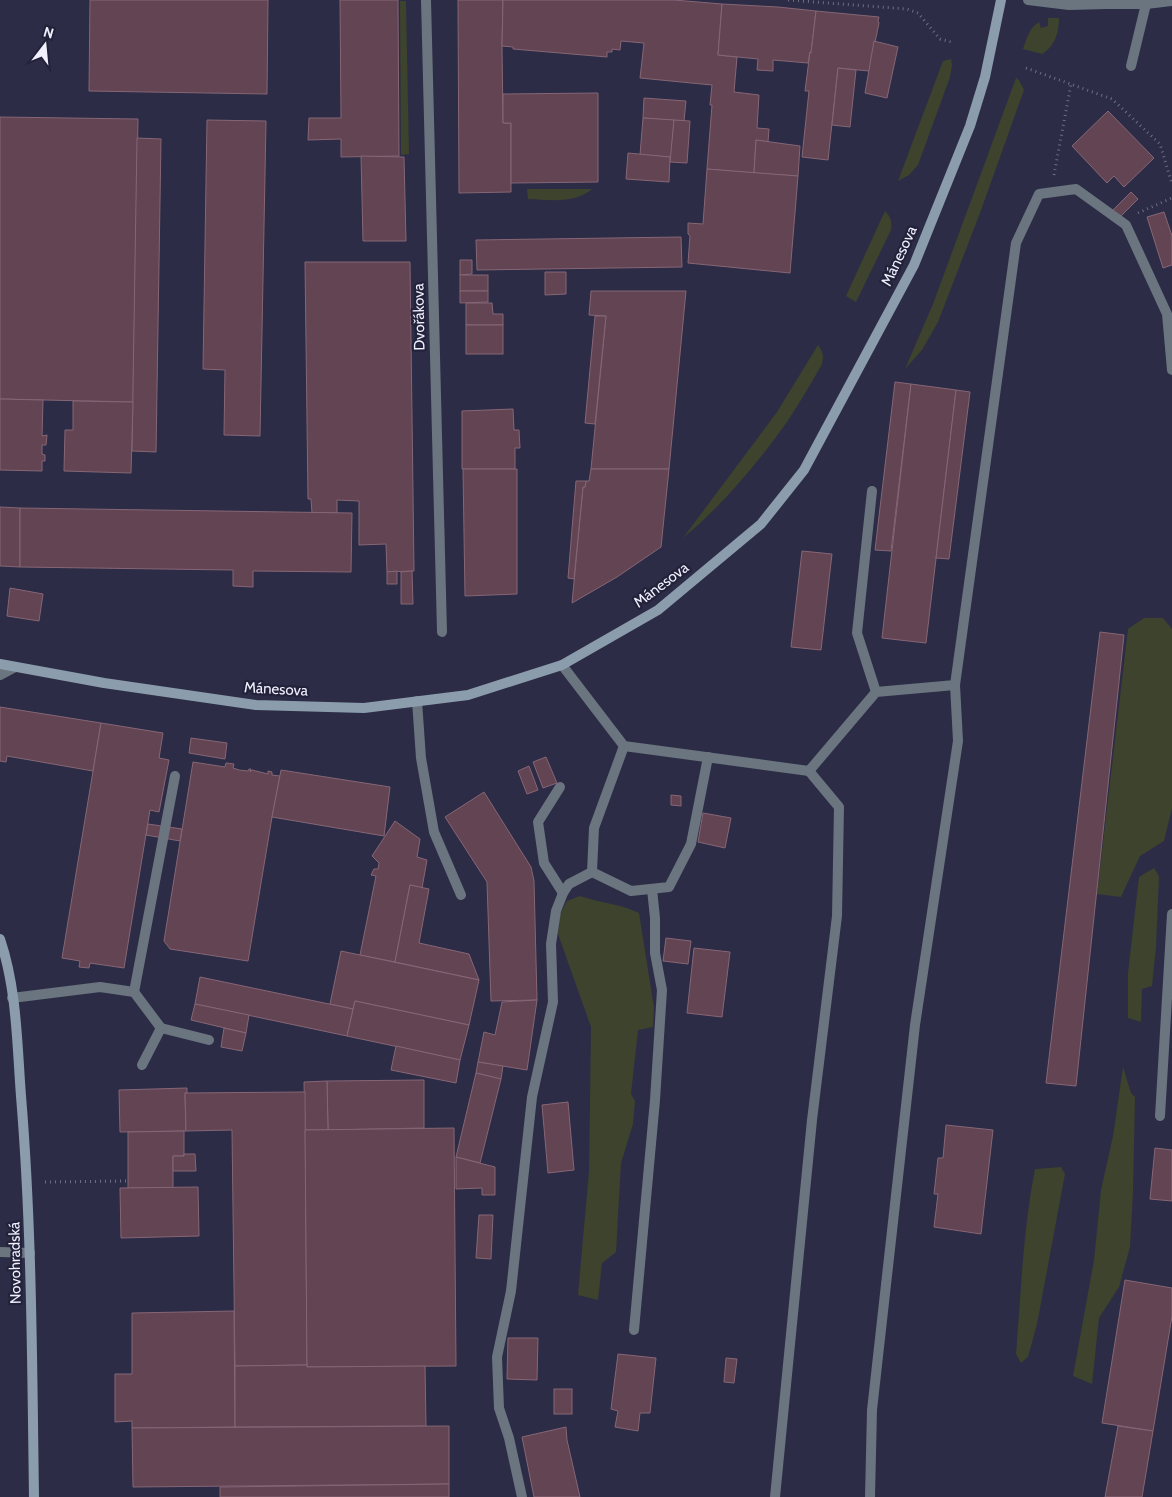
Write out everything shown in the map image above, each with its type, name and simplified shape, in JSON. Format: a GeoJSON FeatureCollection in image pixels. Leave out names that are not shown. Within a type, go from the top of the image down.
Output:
{"type":"FeatureCollection","features":[{"type":"Feature","properties":{"kind":"main road","name":"Mánesova"},"geometry":{"type":"LineString","coordinates":[[0,664],[104,683],[256,704],[364,708],[468,695],[562,665],[658,610],[761,524],[804,470],[914,265],[970,126],[986,77],[1001,0]]}},
{"type":"Feature","properties":{"kind":"main road","name":"Novohradská"},"geometry":{"type":"LineString","coordinates":[[0,939],[12,998],[17,1039],[27,1182],[34,1497]]}},
{"type":"Feature","properties":{"kind":"street","name":"Dvořákova"},"geometry":{"type":"LineString","coordinates":[[426,0],[442,632]]}},
{"type":"Feature","properties":{"kind":"street"},"geometry":{"type":"LineString","coordinates":[[1028,0],[1069,5],[1172,1]]}},
{"type":"Feature","properties":{"kind":"street"},"geometry":{"type":"LineString","coordinates":[[1131,66],[1146,2]]}},
{"type":"Feature","properties":{"kind":"street"},"geometry":{"type":"LineString","coordinates":[[870,1497],[872,1410],[916,1025],[958,741],[955,685],[1016,243],[1039,194],[1076,189],[1126,225],[1167,314],[1172,370]]}},
{"type":"Feature","properties":{"kind":"street"},"geometry":{"type":"LineString","coordinates":[[872,491],[857,633],[876,692]]}},
{"type":"Feature","properties":{"kind":"street"},"geometry":{"type":"LineString","coordinates":[[562,665],[624,746],[809,771],[839,807],[836,916],[812,1120],[775,1497]]}},
{"type":"Feature","properties":{"kind":"street"},"geometry":{"type":"LineString","coordinates":[[0,675],[15,667]]}},
{"type":"Feature","properties":{"kind":"street"},"geometry":{"type":"LineString","coordinates":[[809,771],[876,692],[955,685]]}},
{"type":"Feature","properties":{"kind":"street"},"geometry":{"type":"LineString","coordinates":[[418,701],[421,758],[434,832],[461,895]]}},
{"type":"Feature","properties":{"kind":"street"},"geometry":{"type":"LineString","coordinates":[[592,872],[594,828],[624,746]]}},
{"type":"Feature","properties":{"kind":"street"},"geometry":{"type":"LineString","coordinates":[[592,872],[631,892],[669,887],[691,844],[708,757]]}},
{"type":"Feature","properties":{"kind":"street"},"geometry":{"type":"LineString","coordinates":[[134,992],[175,776]]}},
{"type":"Feature","properties":{"kind":"street"},"geometry":{"type":"LineString","coordinates":[[560,787],[538,822],[544,863],[563,893]]}},
{"type":"Feature","properties":{"kind":"street"},"geometry":{"type":"LineString","coordinates":[[522,1497],[509,1438],[500,1408],[497,1357],[511,1291],[532,1097],[553,1002],[551,944],[556,912],[563,893],[569,884],[592,872]]}},
{"type":"Feature","properties":{"kind":"street"},"geometry":{"type":"LineString","coordinates":[[634,1330],[655,1100],[662,990],[656,953],[652,889]]}},
{"type":"Feature","properties":{"kind":"street"},"geometry":{"type":"LineString","coordinates":[[1160,1116],[1172,914]]}},
{"type":"Feature","properties":{"kind":"street"},"geometry":{"type":"LineString","coordinates":[[12,998],[100,987],[134,992],[161,1028],[209,1040]]}},
{"type":"Feature","properties":{"kind":"street"},"geometry":{"type":"LineString","coordinates":[[142,1065],[161,1028]]}},
{"type":"Feature","properties":{"kind":"street"},"geometry":{"type":"LineString","coordinates":[[0,1252],[30,1253]]}},
{"type":"Feature","properties":{"kind":"path"},"geometry":{"type":"LineString","coordinates":[[788,0],[907,10],[918,13],[940,39],[951,42]]}},
{"type":"Feature","properties":{"kind":"path"},"geometry":{"type":"LineString","coordinates":[[1026,68],[1112,99],[1160,144],[1172,184]]}},
{"type":"Feature","properties":{"kind":"path"},"geometry":{"type":"LineString","coordinates":[[1051,193],[1071,84]]}},
{"type":"Feature","properties":{"kind":"path"},"geometry":{"type":"LineString","coordinates":[[1120,221],[1172,198]]}},
{"type":"Feature","properties":{"kind":"path"},"geometry":{"type":"LineString","coordinates":[[27,1182],[128,1181]]}},
{"type":"Feature","properties":{"kind":"green space"},"geometry":{"type":"Polygon","coordinates":[[[400,1],[406,1],[409,154],[401,155],[400,1]]]}},
{"type":"Feature","properties":{"kind":"green space"},"geometry":{"type":"Polygon","coordinates":[[[1048,18],[1059,18],[1057,34],[1050,47],[1042,54],[1023,49],[1033,27],[1039,22],[1041,28],[1048,26],[1048,18]]]}},
{"type":"Feature","properties":{"kind":"green space"},"geometry":{"type":"Polygon","coordinates":[[[951,59],[950,77],[918,165],[909,175],[898,181],[943,61],[951,59]]]}},
{"type":"Feature","properties":{"kind":"green space"},"geometry":{"type":"Polygon","coordinates":[[[1016,78],[1024,90],[980,213],[938,322],[922,350],[905,369],[933,304],[1016,78]]]}},
{"type":"Feature","properties":{"kind":"green space"},"geometry":{"type":"Polygon","coordinates":[[[527,189],[592,189],[578,197],[553,200],[528,199],[527,189]]]}},
{"type":"Feature","properties":{"kind":"green space"},"geometry":{"type":"Polygon","coordinates":[[[885,211],[891,220],[891,230],[856,302],[846,296],[885,211]]]}},
{"type":"Feature","properties":{"kind":"green space"},"geometry":{"type":"Polygon","coordinates":[[[818,345],[823,356],[821,366],[787,422],[739,483],[712,512],[683,538],[777,412],[818,345]]]}},
{"type":"Feature","properties":{"kind":"green space"},"geometry":{"type":"Polygon","coordinates":[[[1144,618],[1163,618],[1172,629],[1172,808],[1164,841],[1140,856],[1121,897],[1097,894],[1128,629],[1144,618]]]}},
{"type":"Feature","properties":{"kind":"green space"},"geometry":{"type":"Polygon","coordinates":[[[1154,868],[1159,876],[1156,947],[1152,986],[1142,989],[1141,1022],[1128,1018],[1128,973],[1139,877],[1154,868]]]}},
{"type":"Feature","properties":{"kind":"green space"},"geometry":{"type":"Polygon","coordinates":[[[580,896],[639,913],[654,1008],[653,1027],[638,1030],[631,1094],[635,1101],[633,1124],[621,1163],[616,1252],[602,1263],[598,1300],[578,1295],[589,1171],[591,1027],[558,934],[559,917],[567,901],[580,896]]]}},
{"type":"Feature","properties":{"kind":"green space"},"geometry":{"type":"Polygon","coordinates":[[[1123,1067],[1131,1093],[1135,1097],[1130,1247],[1119,1287],[1099,1318],[1092,1384],[1073,1376],[1094,1260],[1101,1190],[1113,1136],[1123,1067]]]}},
{"type":"Feature","properties":{"kind":"green space"},"geometry":{"type":"Polygon","coordinates":[[[1061,1167],[1065,1174],[1037,1324],[1028,1357],[1021,1363],[1016,1354],[1021,1284],[1025,1238],[1035,1169],[1061,1167]]]}},
{"type":"Feature","properties":{"kind":"building"},"geometry":{"type":"Polygon","coordinates":[[[90,0],[268,0],[267,94],[89,91],[90,0]]]}},
{"type":"Feature","properties":{"kind":"building"},"geometry":{"type":"Polygon","coordinates":[[[340,0],[398,0],[399,156],[341,157],[341,139],[308,140],[309,118],[341,118],[340,0]]]}},
{"type":"Feature","properties":{"kind":"building"},"geometry":{"type":"Polygon","coordinates":[[[458,0],[503,0],[503,123],[511,123],[511,192],[459,193],[458,0]]]}},
{"type":"Feature","properties":{"kind":"building"},"geometry":{"type":"Polygon","coordinates":[[[503,0],[674,0],[722,4],[718,55],[737,57],[734,92],[759,95],[757,128],[769,129],[768,142],[756,140],[754,173],[707,169],[712,85],[640,78],[644,43],[621,41],[620,50],[612,49],[612,52],[607,52],[607,57],[513,49],[513,47],[502,46],[503,0]]]}},
{"type":"Feature","properties":{"kind":"building"},"geometry":{"type":"Polygon","coordinates":[[[722,4],[816,11],[808,63],[773,60],[773,71],[757,70],[758,59],[718,55],[722,4]]]}},
{"type":"Feature","properties":{"kind":"building"},"geometry":{"type":"Polygon","coordinates":[[[816,11],[879,17],[869,71],[838,68],[828,160],[802,157],[809,91],[805,91],[816,11]]]}},
{"type":"Feature","properties":{"kind":"building"},"geometry":{"type":"Polygon","coordinates":[[[874,41],[898,47],[887,98],[865,93],[874,41]]]}},
{"type":"Feature","properties":{"kind":"building"},"geometry":{"type":"Polygon","coordinates":[[[838,68],[856,70],[850,127],[832,125],[838,68]]]}},
{"type":"Feature","properties":{"kind":"building"},"geometry":{"type":"Polygon","coordinates":[[[598,93],[598,182],[511,183],[511,123],[503,123],[503,94],[598,93]]]}},
{"type":"Feature","properties":{"kind":"building"},"geometry":{"type":"Polygon","coordinates":[[[644,98],[686,101],[684,121],[643,118],[644,98]]]}},
{"type":"Feature","properties":{"kind":"building"},"geometry":{"type":"Polygon","coordinates":[[[1108,111],[1154,158],[1124,187],[1114,176],[1107,183],[1072,146],[1108,111]]]}},
{"type":"Feature","properties":{"kind":"building"},"geometry":{"type":"Polygon","coordinates":[[[0,117],[138,119],[133,402],[0,399],[0,117]]]}},
{"type":"Feature","properties":{"kind":"building"},"geometry":{"type":"Polygon","coordinates":[[[643,118],[674,120],[671,157],[640,155],[643,118]]]}},
{"type":"Feature","properties":{"kind":"building"},"geometry":{"type":"Polygon","coordinates":[[[207,120],[266,121],[260,436],[224,435],[225,370],[203,369],[207,120]]]}},
{"type":"Feature","properties":{"kind":"building"},"geometry":{"type":"Polygon","coordinates":[[[674,120],[690,121],[687,163],[670,162],[674,120]]]}},
{"type":"Feature","properties":{"kind":"building"},"geometry":{"type":"Polygon","coordinates":[[[137,138],[161,139],[156,452],[132,451],[137,138]]]}},
{"type":"Feature","properties":{"kind":"building"},"geometry":{"type":"Polygon","coordinates":[[[756,140],[800,146],[798,176],[754,173],[756,140]]]}},
{"type":"Feature","properties":{"kind":"building"},"geometry":{"type":"Polygon","coordinates":[[[628,153],[670,157],[669,182],[626,179],[628,153]]]}},
{"type":"Feature","properties":{"kind":"building"},"geometry":{"type":"Polygon","coordinates":[[[361,156],[404,157],[406,241],[363,241],[361,156]]]}},
{"type":"Feature","properties":{"kind":"building"},"geometry":{"type":"Polygon","coordinates":[[[707,169],[798,176],[790,273],[688,263],[690,236],[688,234],[688,223],[703,224],[707,169]]]}},
{"type":"Feature","properties":{"kind":"building"},"geometry":{"type":"Polygon","coordinates":[[[1131,192],[1138,199],[1119,218],[1112,211],[1131,192]]]}},
{"type":"Feature","properties":{"kind":"building"},"geometry":{"type":"Polygon","coordinates":[[[1164,212],[1172,236],[1172,265],[1163,268],[1147,217],[1164,212]]]}},
{"type":"Feature","properties":{"kind":"building"},"geometry":{"type":"Polygon","coordinates":[[[681,237],[682,267],[477,270],[476,240],[681,237]]]}},
{"type":"Feature","properties":{"kind":"building"},"geometry":{"type":"Polygon","coordinates":[[[460,260],[472,260],[472,274],[460,275],[460,260]]]}},
{"type":"Feature","properties":{"kind":"building"},"geometry":{"type":"Polygon","coordinates":[[[305,262],[410,262],[414,571],[387,572],[386,544],[359,545],[359,501],[337,500],[337,513],[312,513],[311,499],[308,499],[305,262]]]}},
{"type":"Feature","properties":{"kind":"building"},"geometry":{"type":"Polygon","coordinates":[[[545,272],[566,272],[566,294],[545,295],[545,272]]]}},
{"type":"Feature","properties":{"kind":"building"},"geometry":{"type":"Polygon","coordinates":[[[460,275],[488,275],[488,291],[460,291],[460,275]]]}},
{"type":"Feature","properties":{"kind":"building"},"geometry":{"type":"Polygon","coordinates":[[[460,291],[488,291],[488,302],[460,303],[460,291]]]}},
{"type":"Feature","properties":{"kind":"building"},"geometry":{"type":"Polygon","coordinates":[[[591,291],[686,291],[669,469],[591,469],[606,316],[589,315],[591,291]]]}},
{"type":"Feature","properties":{"kind":"building"},"geometry":{"type":"Polygon","coordinates":[[[466,303],[492,303],[493,314],[503,314],[503,325],[466,325],[466,303]]]}},
{"type":"Feature","properties":{"kind":"building"},"geometry":{"type":"Polygon","coordinates":[[[595,316],[606,316],[595,424],[585,423],[595,316]]]}},
{"type":"Feature","properties":{"kind":"building"},"geometry":{"type":"Polygon","coordinates":[[[466,325],[503,325],[503,354],[466,354],[466,325]]]}},
{"type":"Feature","properties":{"kind":"building"},"geometry":{"type":"Polygon","coordinates":[[[895,382],[911,384],[891,551],[875,550],[895,382]]]}},
{"type":"Feature","properties":{"kind":"building"},"geometry":{"type":"Polygon","coordinates":[[[911,384],[956,390],[926,643],[882,638],[911,384]]]}},
{"type":"Feature","properties":{"kind":"building"},"geometry":{"type":"Polygon","coordinates":[[[956,390],[970,392],[949,559],[936,558],[956,390]]]}},
{"type":"Feature","properties":{"kind":"building"},"geometry":{"type":"Polygon","coordinates":[[[0,399],[43,400],[42,436],[47,435],[46,445],[42,445],[42,454],[45,455],[45,461],[42,461],[42,471],[0,470],[0,399]]]}},
{"type":"Feature","properties":{"kind":"building"},"geometry":{"type":"Polygon","coordinates":[[[73,401],[133,402],[131,473],[64,471],[65,430],[73,430],[73,401]]]}},
{"type":"Feature","properties":{"kind":"building"},"geometry":{"type":"Polygon","coordinates":[[[513,409],[514,430],[519,430],[520,448],[515,448],[515,469],[462,469],[462,411],[513,409]]]}},
{"type":"Feature","properties":{"kind":"building"},"geometry":{"type":"Polygon","coordinates":[[[463,469],[517,469],[517,594],[465,596],[463,469]]]}},
{"type":"Feature","properties":{"kind":"building"},"geometry":{"type":"Polygon","coordinates":[[[591,469],[669,469],[661,547],[617,577],[572,603],[583,487],[585,487],[586,481],[589,481],[591,469]]]}},
{"type":"Feature","properties":{"kind":"building"},"geometry":{"type":"Polygon","coordinates":[[[576,481],[586,481],[585,487],[583,487],[574,579],[568,578],[576,481]]]}},
{"type":"Feature","properties":{"kind":"building"},"geometry":{"type":"Polygon","coordinates":[[[0,507],[20,508],[20,567],[0,566],[0,507]]]}},
{"type":"Feature","properties":{"kind":"building"},"geometry":{"type":"Polygon","coordinates":[[[20,508],[352,513],[351,572],[253,571],[253,587],[233,586],[233,570],[20,567],[20,508]]]}},
{"type":"Feature","properties":{"kind":"building"},"geometry":{"type":"Polygon","coordinates":[[[802,551],[832,554],[821,650],[791,647],[802,551]]]}},
{"type":"Feature","properties":{"kind":"building"},"geometry":{"type":"Polygon","coordinates":[[[397,571],[397,584],[387,584],[387,572],[397,571]]]}},
{"type":"Feature","properties":{"kind":"building"},"geometry":{"type":"Polygon","coordinates":[[[412,571],[413,604],[401,604],[401,572],[412,571]]]}},
{"type":"Feature","properties":{"kind":"building"},"geometry":{"type":"Polygon","coordinates":[[[10,588],[43,594],[39,621],[7,616],[10,588]]]}},
{"type":"Feature","properties":{"kind":"building"},"geometry":{"type":"Polygon","coordinates":[[[1100,632],[1124,635],[1076,1086],[1046,1083],[1100,632]]]}},
{"type":"Feature","properties":{"kind":"building"},"geometry":{"type":"Polygon","coordinates":[[[0,707],[101,723],[93,771],[7,756],[6,762],[0,761],[0,707]]]}},
{"type":"Feature","properties":{"kind":"building"},"geometry":{"type":"Polygon","coordinates":[[[101,723],[163,733],[159,758],[169,760],[159,812],[150,810],[124,968],[90,963],[89,968],[79,967],[80,961],[62,958],[101,723]]]}},
{"type":"Feature","properties":{"kind":"building"},"geometry":{"type":"Polygon","coordinates":[[[191,738],[227,743],[225,759],[189,753],[191,738]]]}},
{"type":"Feature","properties":{"kind":"building"},"geometry":{"type":"Polygon","coordinates":[[[546,757],[557,783],[543,788],[533,762],[546,757]]]}},
{"type":"Feature","properties":{"kind":"building"},"geometry":{"type":"Polygon","coordinates":[[[193,762],[225,767],[226,763],[234,764],[233,768],[239,770],[248,771],[251,769],[250,772],[252,770],[268,774],[268,771],[272,772],[272,775],[280,776],[248,961],[170,949],[164,941],[193,762]]]}},
{"type":"Feature","properties":{"kind":"building"},"geometry":{"type":"Polygon","coordinates":[[[529,766],[538,790],[527,794],[518,771],[529,766]]]}},
{"type":"Feature","properties":{"kind":"building"},"geometry":{"type":"Polygon","coordinates":[[[281,770],[390,787],[384,836],[272,817],[281,770]]]}},
{"type":"Feature","properties":{"kind":"building"},"geometry":{"type":"Polygon","coordinates":[[[484,792],[531,867],[534,881],[537,1000],[491,1001],[487,882],[445,817],[484,792]]]}},
{"type":"Feature","properties":{"kind":"building"},"geometry":{"type":"Polygon","coordinates":[[[671,795],[681,796],[681,806],[671,805],[671,795]]]}},
{"type":"Feature","properties":{"kind":"building"},"geometry":{"type":"Polygon","coordinates":[[[703,813],[731,818],[725,848],[698,842],[703,813]]]}},
{"type":"Feature","properties":{"kind":"building"},"geometry":{"type":"Polygon","coordinates":[[[395,821],[420,839],[417,857],[427,860],[422,888],[410,885],[395,962],[360,955],[376,876],[371,875],[374,869],[378,869],[379,863],[372,856],[395,821]]]}},
{"type":"Feature","properties":{"kind":"building"},"geometry":{"type":"Polygon","coordinates":[[[148,824],[182,829],[180,841],[146,835],[148,824]]]}},
{"type":"Feature","properties":{"kind":"building"},"geometry":{"type":"Polygon","coordinates":[[[410,885],[429,889],[419,943],[469,954],[479,980],[395,962],[410,885]]]}},
{"type":"Feature","properties":{"kind":"building"},"geometry":{"type":"Polygon","coordinates":[[[666,938],[691,941],[688,964],[663,961],[666,938]]]}},
{"type":"Feature","properties":{"kind":"building"},"geometry":{"type":"Polygon","coordinates":[[[694,948],[730,952],[722,1017],[687,1013],[694,948]]]}},
{"type":"Feature","properties":{"kind":"building"},"geometry":{"type":"Polygon","coordinates":[[[341,951],[479,980],[469,1025],[355,1001],[353,1009],[330,1004],[341,951]]]}},
{"type":"Feature","properties":{"kind":"building"},"geometry":{"type":"Polygon","coordinates":[[[200,977],[353,1009],[347,1036],[195,1004],[200,977]]]}},
{"type":"Feature","properties":{"kind":"building"},"geometry":{"type":"Polygon","coordinates":[[[537,1000],[527,1070],[478,1062],[484,1032],[495,1035],[502,1002],[537,1000]]]}},
{"type":"Feature","properties":{"kind":"building"},"geometry":{"type":"Polygon","coordinates":[[[355,1001],[469,1025],[460,1060],[347,1036],[355,1001]]]}},
{"type":"Feature","properties":{"kind":"building"},"geometry":{"type":"Polygon","coordinates":[[[195,1004],[249,1015],[246,1033],[191,1020],[195,1004]]]}},
{"type":"Feature","properties":{"kind":"building"},"geometry":{"type":"Polygon","coordinates":[[[224,1028],[246,1033],[242,1051],[221,1047],[224,1028]]]}},
{"type":"Feature","properties":{"kind":"building"},"geometry":{"type":"Polygon","coordinates":[[[396,1046],[460,1060],[456,1083],[391,1070],[396,1046]]]}},
{"type":"Feature","properties":{"kind":"building"},"geometry":{"type":"Polygon","coordinates":[[[478,1062],[503,1066],[501,1079],[476,1073],[478,1062]]]}},
{"type":"Feature","properties":{"kind":"building"},"geometry":{"type":"Polygon","coordinates":[[[476,1073],[501,1079],[480,1163],[456,1157],[476,1073]]]}},
{"type":"Feature","properties":{"kind":"building"},"geometry":{"type":"Polygon","coordinates":[[[424,1080],[424,1128],[328,1130],[327,1081],[424,1080]]]}},
{"type":"Feature","properties":{"kind":"building"},"geometry":{"type":"Polygon","coordinates":[[[327,1081],[328,1130],[305,1130],[304,1082],[327,1081]]]}},
{"type":"Feature","properties":{"kind":"building"},"geometry":{"type":"Polygon","coordinates":[[[187,1088],[187,1093],[185,1093],[186,1131],[120,1132],[119,1090],[187,1088]]]}},
{"type":"Feature","properties":{"kind":"building"},"geometry":{"type":"Polygon","coordinates":[[[305,1092],[307,1365],[235,1366],[232,1130],[186,1131],[185,1093],[305,1092]]]}},
{"type":"Feature","properties":{"kind":"building"},"geometry":{"type":"Polygon","coordinates":[[[568,1102],[574,1170],[548,1173],[542,1105],[568,1102]]]}},
{"type":"Feature","properties":{"kind":"building"},"geometry":{"type":"Polygon","coordinates":[[[946,1125],[993,1130],[981,1234],[934,1227],[938,1194],[934,1194],[938,1158],[943,1158],[946,1125]]]}},
{"type":"Feature","properties":{"kind":"building"},"geometry":{"type":"Polygon","coordinates":[[[454,1128],[456,1366],[307,1367],[305,1130],[454,1128]]]}},
{"type":"Feature","properties":{"kind":"building"},"geometry":{"type":"Polygon","coordinates":[[[184,1131],[184,1156],[173,1156],[173,1188],[128,1188],[128,1132],[184,1131]]]}},
{"type":"Feature","properties":{"kind":"building"},"geometry":{"type":"Polygon","coordinates":[[[1155,1148],[1172,1150],[1172,1201],[1150,1199],[1155,1148]]]}},
{"type":"Feature","properties":{"kind":"building"},"geometry":{"type":"Polygon","coordinates":[[[184,1154],[195,1154],[196,1171],[173,1171],[173,1156],[184,1156],[184,1154]]]}},
{"type":"Feature","properties":{"kind":"building"},"geometry":{"type":"Polygon","coordinates":[[[456,1157],[495,1167],[495,1195],[482,1195],[482,1188],[456,1189],[456,1157]]]}},
{"type":"Feature","properties":{"kind":"building"},"geometry":{"type":"Polygon","coordinates":[[[198,1187],[199,1236],[121,1238],[120,1188],[198,1187]]]}},
{"type":"Feature","properties":{"kind":"building"},"geometry":{"type":"Polygon","coordinates":[[[479,1215],[493,1215],[491,1259],[476,1258],[479,1215]]]}},
{"type":"Feature","properties":{"kind":"building"},"geometry":{"type":"Polygon","coordinates":[[[1125,1280],[1172,1288],[1172,1316],[1153,1431],[1102,1423],[1125,1280]]]}},
{"type":"Feature","properties":{"kind":"building"},"geometry":{"type":"Polygon","coordinates":[[[234,1311],[235,1427],[132,1428],[132,1421],[115,1422],[115,1374],[132,1374],[132,1313],[234,1311]]]}},
{"type":"Feature","properties":{"kind":"building"},"geometry":{"type":"Polygon","coordinates":[[[508,1338],[538,1338],[537,1380],[507,1379],[508,1338]]]}},
{"type":"Feature","properties":{"kind":"building"},"geometry":{"type":"Polygon","coordinates":[[[618,1354],[656,1358],[650,1413],[640,1413],[638,1431],[615,1427],[618,1411],[611,1409],[618,1354]]]}},
{"type":"Feature","properties":{"kind":"building"},"geometry":{"type":"Polygon","coordinates":[[[726,1358],[737,1359],[734,1383],[724,1382],[726,1358]]]}},
{"type":"Feature","properties":{"kind":"building"},"geometry":{"type":"Polygon","coordinates":[[[307,1365],[307,1367],[425,1366],[426,1426],[235,1427],[235,1366],[307,1365]]]}},
{"type":"Feature","properties":{"kind":"building"},"geometry":{"type":"Polygon","coordinates":[[[554,1389],[572,1389],[572,1414],[554,1414],[554,1389]]]}},
{"type":"Feature","properties":{"kind":"building"},"geometry":{"type":"Polygon","coordinates":[[[449,1426],[449,1484],[133,1487],[132,1428],[449,1426]]]}},
{"type":"Feature","properties":{"kind":"building"},"geometry":{"type":"Polygon","coordinates":[[[1118,1426],[1153,1431],[1142,1497],[1105,1497],[1118,1426]]]}},
{"type":"Feature","properties":{"kind":"building"},"geometry":{"type":"Polygon","coordinates":[[[566,1427],[567,1440],[580,1497],[534,1497],[522,1437],[566,1427]]]}},
{"type":"Feature","properties":{"kind":"building"},"geometry":{"type":"Polygon","coordinates":[[[449,1484],[449,1497],[220,1497],[220,1487],[449,1484]]]}}]}
